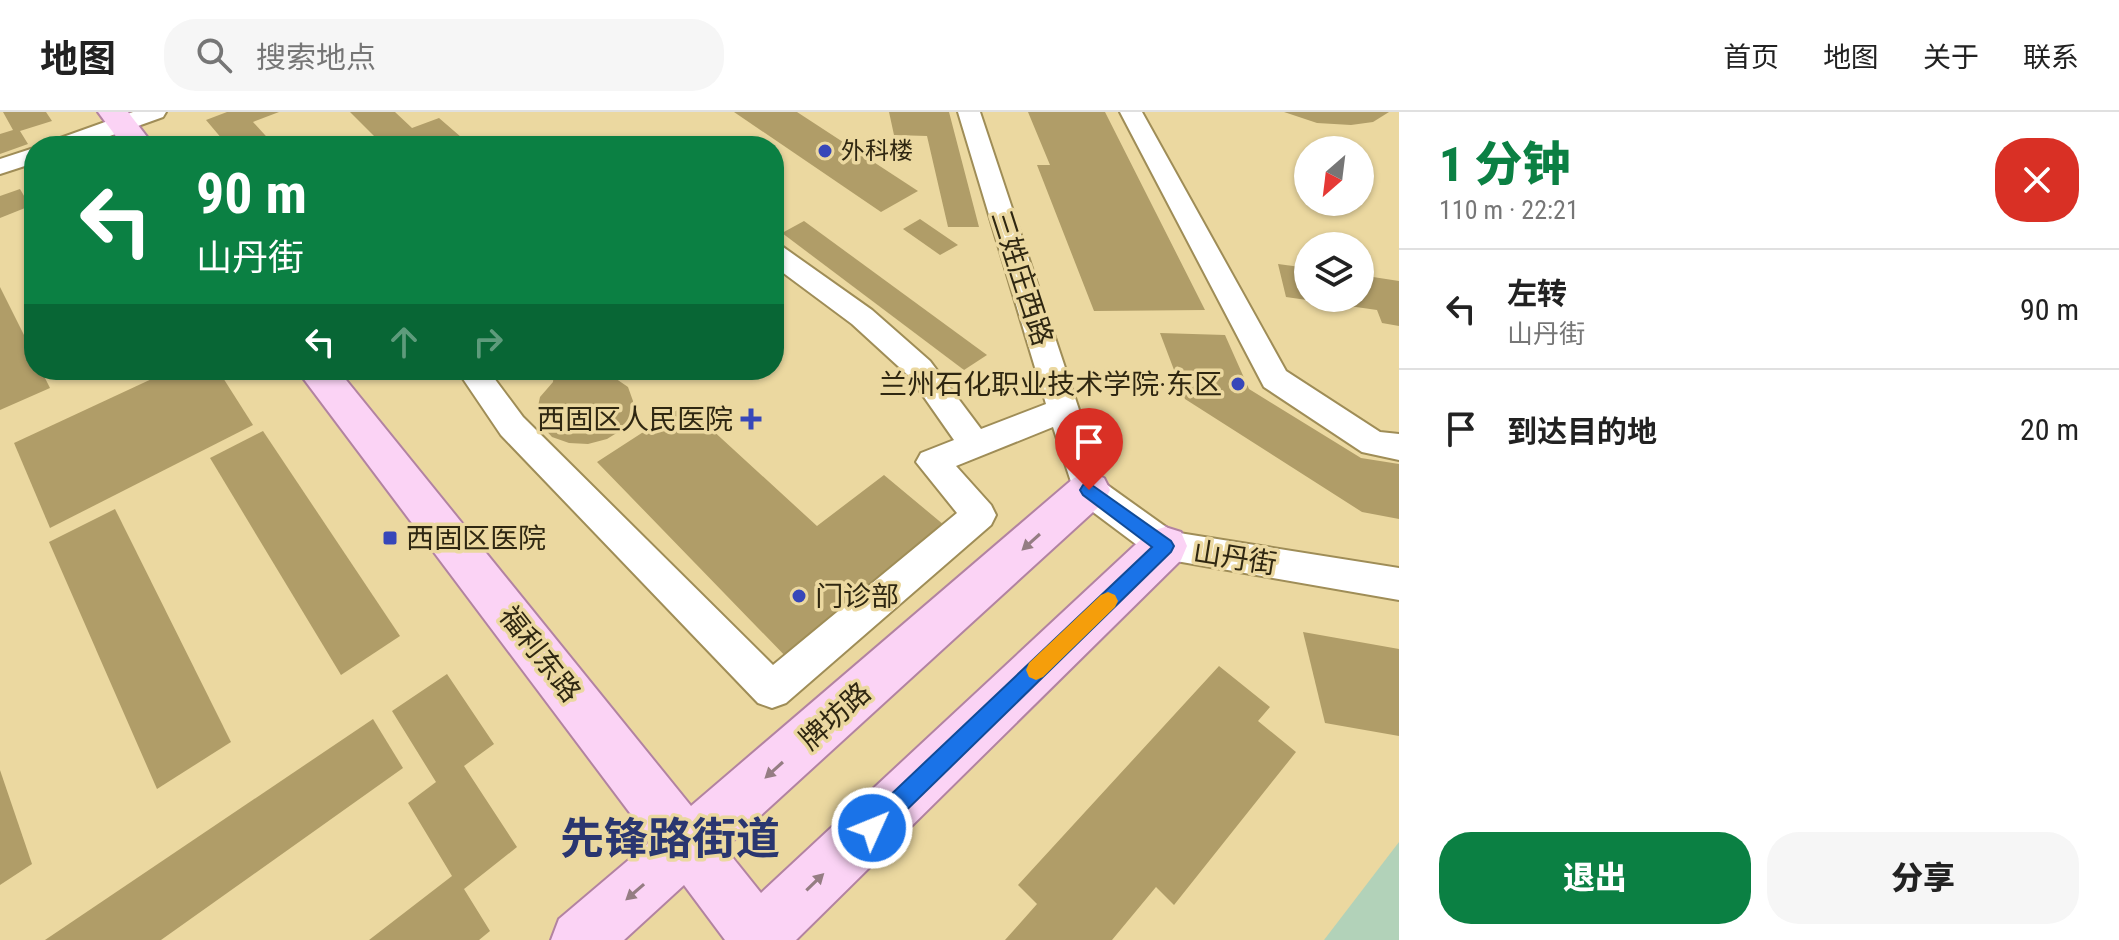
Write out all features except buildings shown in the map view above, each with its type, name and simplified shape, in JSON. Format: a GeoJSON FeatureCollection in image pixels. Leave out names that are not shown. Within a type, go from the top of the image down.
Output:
{"type":"FeatureCollection","features":[{"type":"Feature","properties":{"kind":"main road","name":"福利东路"},"geometry":{"type":"LineString","coordinates":[[330,380],[690,845],[758,939]]}},
{"type":"Feature","properties":{"kind":"main road","name":"牌坊路"},"geometry":{"type":"LineString","coordinates":[[580,940],[1089,490]]}},
{"type":"Feature","properties":{"kind":"main road"},"geometry":{"type":"LineString","coordinates":[[758,939],[1165,546]]}},
{"type":"Feature","properties":{"kind":"street"},"geometry":{"type":"LineString","coordinates":[[94,136],[125,127],[155,112]]}},
{"type":"Feature","properties":{"kind":"street","name":"三姓庄西路"},"geometry":{"type":"LineString","coordinates":[[969,112],[1089,490]]}},
{"type":"Feature","properties":{"kind":"street"},"geometry":{"type":"LineString","coordinates":[[1131,112],[1275,379],[1373,443],[1399,447]]}},
{"type":"Feature","properties":{"kind":"street"},"geometry":{"type":"LineString","coordinates":[[0,167],[24,159]]}},
{"type":"Feature","properties":{"kind":"street"},"geometry":{"type":"LineString","coordinates":[[784,260],[862,317],[920,369],[975,445]]}},
{"type":"Feature","properties":{"kind":"street"},"geometry":{"type":"LineString","coordinates":[[479,380],[512,426],[772,690],[979,515],[932,462],[1063,410]]}},
{"type":"Feature","properties":{"kind":"street","name":"山丹街"},"geometry":{"type":"LineString","coordinates":[[1089,490],[1165,546],[1399,584]]}},
{"type":"Feature","properties":{"kind":"green space"},"geometry":{"type":"Polygon","coordinates":[[[1399,842],[1399,940],[1324,940],[1399,842]]]}},
{"type":"Feature","properties":{"kind":"slow traffic"},"geometry":{"type":"LineString","coordinates":[[1036,670],[1108,601]]}},
{"type":"Feature","properties":{"kind":"place","name":"外科楼"},"geometry":{"type":"Point","coordinates":[825,151]}},
{"type":"Feature","properties":{"kind":"place","name":"兰州石化职业技术学院·东区"},"geometry":{"type":"Point","coordinates":[1238,384]}},
{"type":"Feature","properties":{"kind":"place","name":"西固区人民医院"},"geometry":{"type":"Point","coordinates":[751,419]}},
{"type":"Feature","properties":{"kind":"place","name":"西固区医院"},"geometry":{"type":"Point","coordinates":[390,538]}},
{"type":"Feature","properties":{"kind":"place","name":"门诊部"},"geometry":{"type":"Point","coordinates":[799,596]}},
{"type":"Feature","properties":{"kind":"district","name":"先锋路街道"},"geometry":{"type":"Point","coordinates":[670,839]}},
{"type":"Feature","properties":{"kind":"route"},"geometry":{"type":"LineString","coordinates":[[872,828],[1165,546],[1089,490]]}}]}
